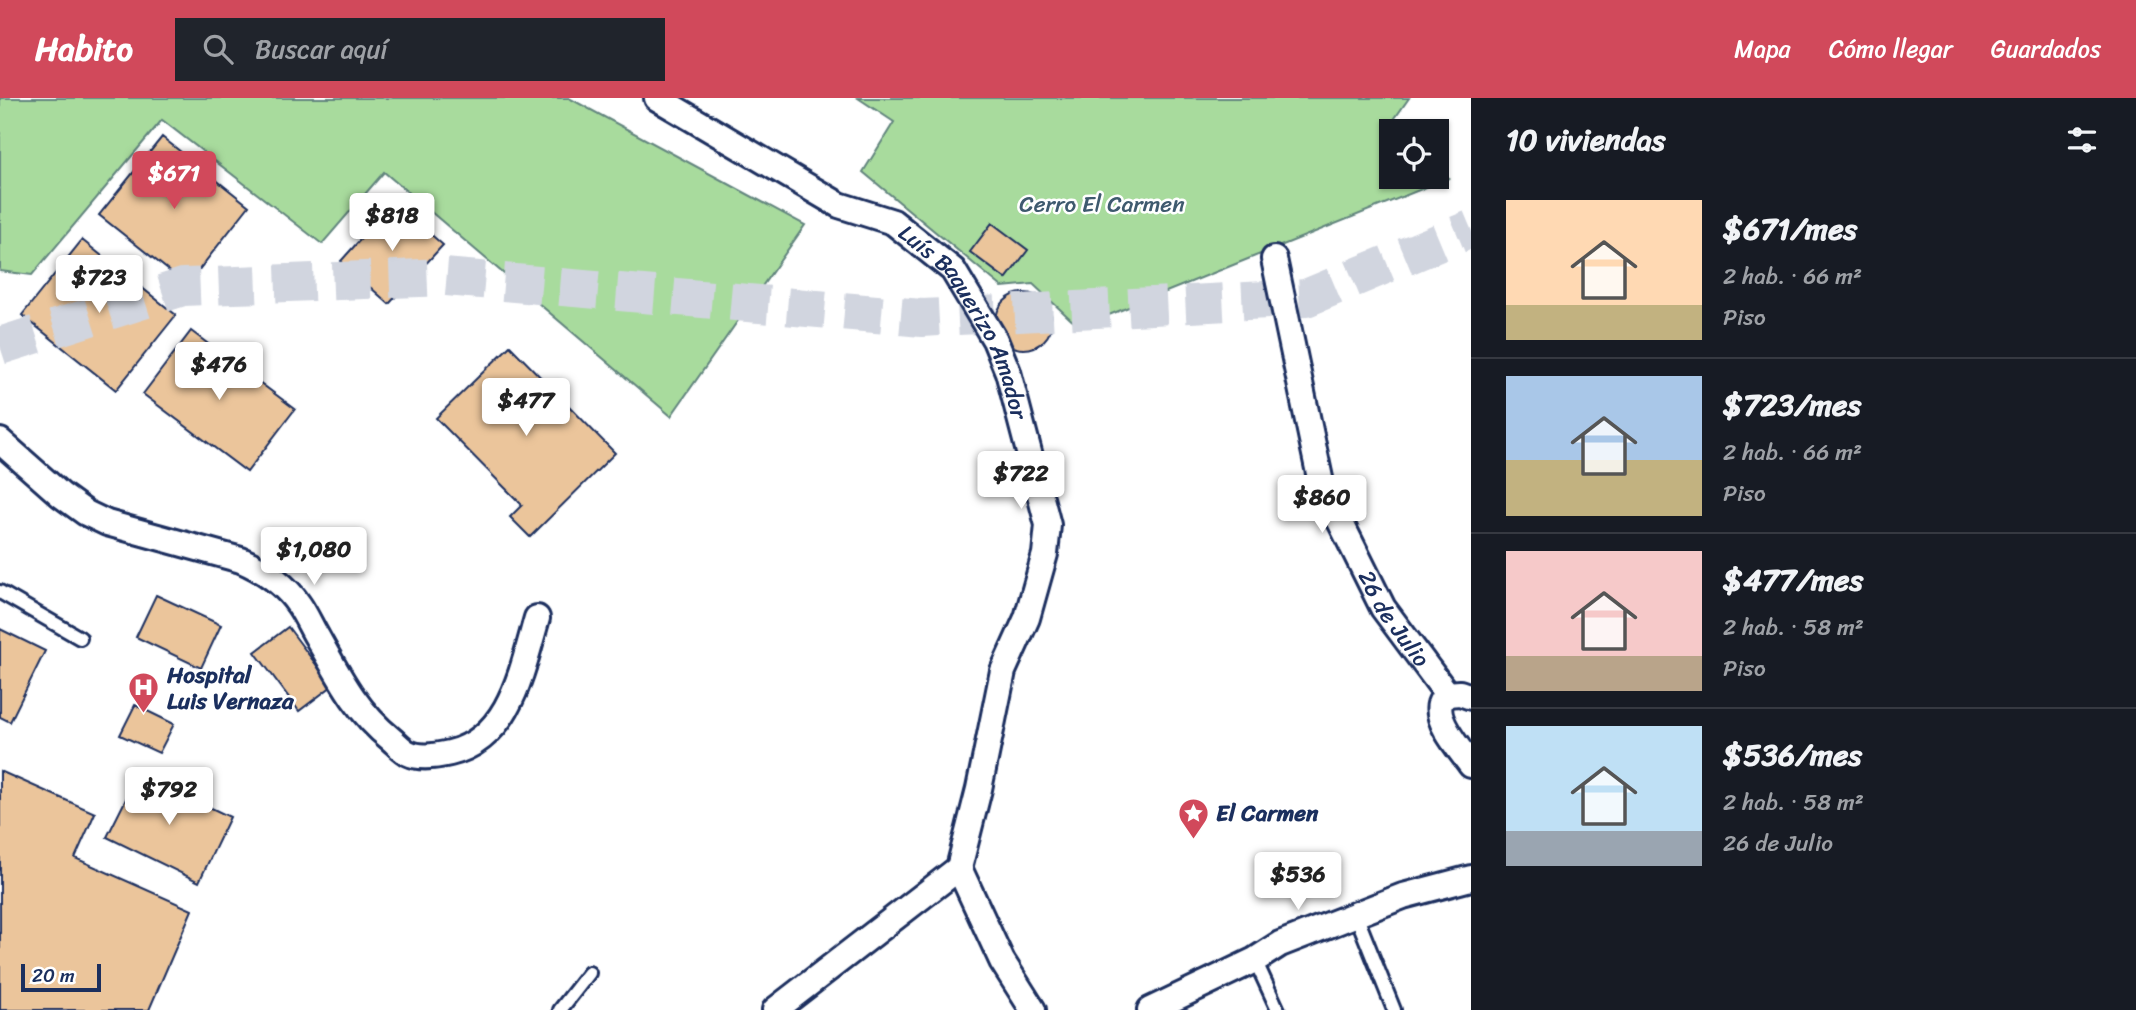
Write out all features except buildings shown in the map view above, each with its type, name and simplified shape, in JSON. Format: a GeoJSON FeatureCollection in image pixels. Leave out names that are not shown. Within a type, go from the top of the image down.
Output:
{"type":"FeatureCollection","features":[{"type":"Feature","properties":{"kind":"street","name":"Luís Baquerizo Amador"},"geometry":{"type":"LineString","coordinates":[[656,98],[839,205],[893,222],[953,270],[995,340],[1008,372],[1048,525],[1045,554],[1027,618],[1003,671],[986,758],[958,868]]}},
{"type":"Feature","properties":{"kind":"street","name":"26 de Julio"},"geometry":{"type":"LineString","coordinates":[[1274,259],[1321,483],[1384,608],[1447,694]]}},
{"type":"Feature","properties":{"kind":"street"},"geometry":{"type":"LineString","coordinates":[[0,441],[61,495],[86,513],[107,523],[241,560],[259,568],[281,584],[299,605],[345,688],[372,723],[409,754],[429,757],[449,753],[467,748],[484,736],[500,718],[514,694],[537,618]]}},
{"type":"Feature","properties":{"kind":"street"},"geometry":{"type":"LineString","coordinates":[[1471,697],[1460,693],[1447,694],[1440,704],[1441,718],[1453,742],[1471,765]]}},
{"type":"Feature","properties":{"kind":"street"},"geometry":{"type":"LineString","coordinates":[[775,1010],[958,868],[1002,961],[1033,1010]]}},
{"type":"Feature","properties":{"kind":"street"},"geometry":{"type":"LineString","coordinates":[[1150,1010],[1255,960],[1280,944],[1403,896],[1471,877]]}},
{"type":"Feature","properties":{"kind":"lane"},"geometry":{"type":"LineString","coordinates":[[0,592],[79,638]]}},
{"type":"Feature","properties":{"kind":"lane"},"geometry":{"type":"LineString","coordinates":[[1356,915],[1394,1010]]}},
{"type":"Feature","properties":{"kind":"lane"},"geometry":{"type":"LineString","coordinates":[[1255,960],[1278,1010]]}},
{"type":"Feature","properties":{"kind":"lane"},"geometry":{"type":"LineString","coordinates":[[561,1010],[589,973]]}},
{"type":"Feature","properties":{"kind":"green space"},"geometry":{"type":"Polygon","coordinates":[[[0,98],[569,98],[805,225],[671,416],[384,172],[322,244],[162,120],[32,275],[0,271],[0,98]]]}},
{"type":"Feature","properties":{"kind":"green space","name":"Cerro El Carmen"},"geometry":{"type":"Polygon","coordinates":[[[858,98],[1409,98],[1394,119],[1379,119],[1379,189],[1422,189],[1079,327],[1033,284],[1002,287],[863,172],[894,122],[858,98]]]}},
{"type":"Feature","properties":{"kind":"tunnel"},"geometry":{"type":"LineString","coordinates":[[0,346],[183,287],[445,277],[922,318],[1306,298],[1471,229]]}},
{"type":"Feature","properties":{"kind":"place","name":"Hospital Luis Vernaza"},"geometry":{"type":"Point","coordinates":[144,715]}},
{"type":"Feature","properties":{"kind":"place","name":"El Carmen"},"geometry":{"type":"Point","coordinates":[1193,840]}}]}
